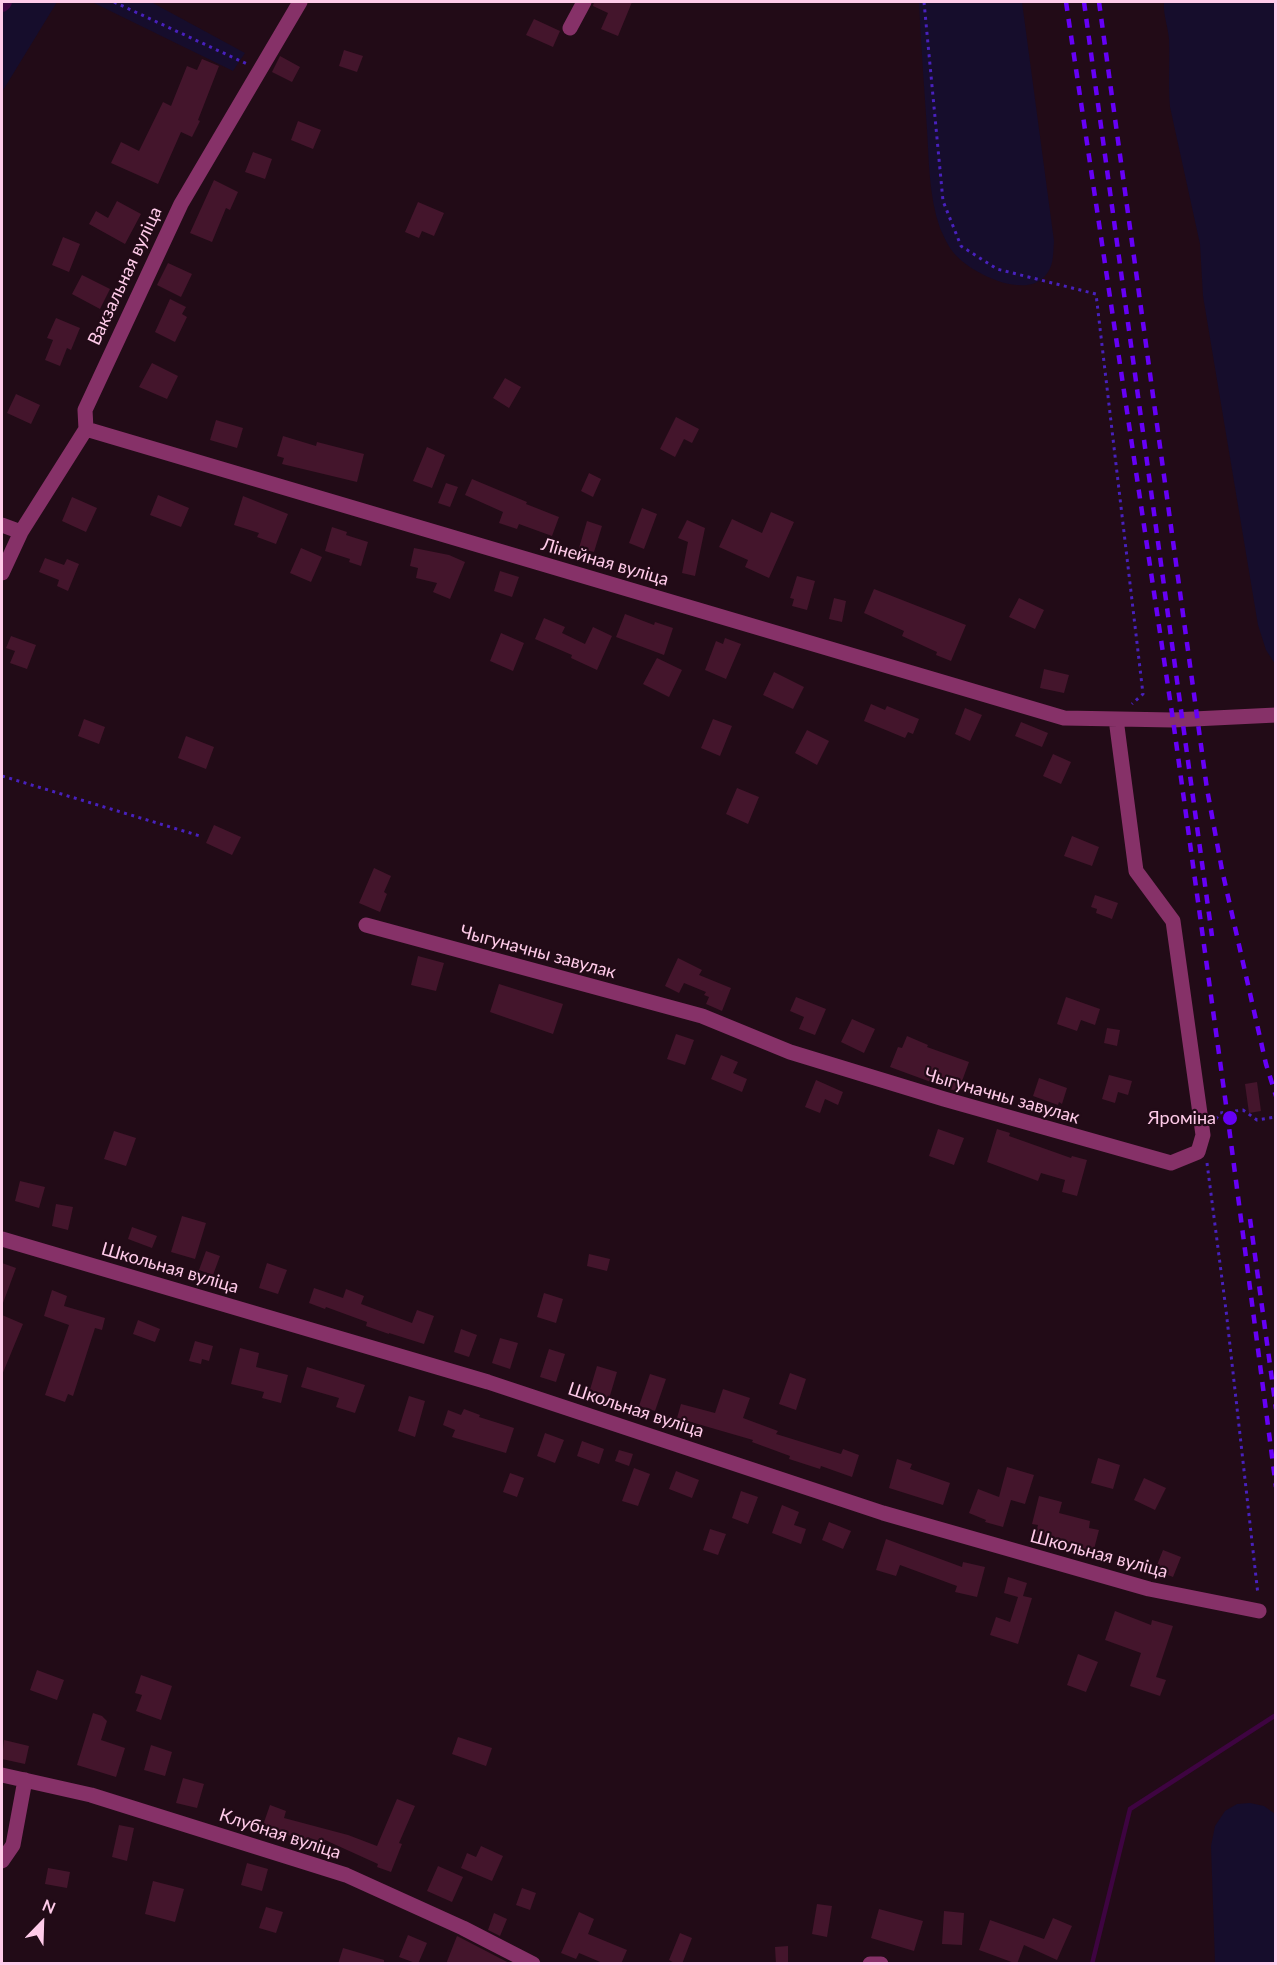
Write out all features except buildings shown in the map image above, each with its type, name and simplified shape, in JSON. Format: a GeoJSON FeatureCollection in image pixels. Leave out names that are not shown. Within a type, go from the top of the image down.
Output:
{"type":"FeatureCollection","features":[{"type":"Feature","properties":{"kind":"street","name":"Вакзальная вуліца"},"geometry":{"type":"LineString","coordinates":[[2,573],[21,532],[86,429],[85,410],[181,204],[300,2]]}},
{"type":"Feature","properties":{"kind":"street"},"geometry":{"type":"LineString","coordinates":[[570,28],[584,2]]}},
{"type":"Feature","properties":{"kind":"street","name":"Лінейная вуліца"},"geometry":{"type":"LineString","coordinates":[[86,429],[1064,718],[1173,720],[1275,715]]}},
{"type":"Feature","properties":{"kind":"street"},"geometry":{"type":"LineString","coordinates":[[2,525],[21,532]]}},
{"type":"Feature","properties":{"kind":"street"},"geometry":{"type":"LineString","coordinates":[[1116,719],[1136,871],[1173,921],[1203,1135]]}},
{"type":"Feature","properties":{"kind":"street","name":"Чыгуначны завулак"},"geometry":{"type":"LineString","coordinates":[[366,925],[702,1016],[790,1052],[1133,1154],[1171,1163],[1198,1152],[1203,1135]]}},
{"type":"Feature","properties":{"kind":"street","name":"Школьная вуліца"},"geometry":{"type":"LineString","coordinates":[[2,1239],[488,1382],[883,1513],[1149,1589],[1259,1611]]}},
{"type":"Feature","properties":{"kind":"street","name":"Клубная вуліца"},"geometry":{"type":"LineString","coordinates":[[2,1775],[91,1795],[346,1875],[463,1928],[533,1964]]}},
{"type":"Feature","properties":{"kind":"street"},"geometry":{"type":"LineString","coordinates":[[2,1862],[13,1845],[25,1780]]}},
{"type":"Feature","properties":{"kind":"street"},"geometry":{"type":"LineString","coordinates":[[870,1964],[881,1964]]}},
{"type":"Feature","properties":{"kind":"path"},"geometry":{"type":"LineString","coordinates":[[114,2],[259,70]]}},
{"type":"Feature","properties":{"kind":"path"},"geometry":{"type":"LineString","coordinates":[[924,2],[943,201],[961,246],[997,270],[1096,294],[1143,694],[1116,719]]}},
{"type":"Feature","properties":{"kind":"path"},"geometry":{"type":"LineString","coordinates":[[2,776],[200,836]]}},
{"type":"Feature","properties":{"kind":"path"},"geometry":{"type":"LineString","coordinates":[[1259,1611],[1226,1310],[1203,1135],[1220,1113],[1244,1110],[1257,1120],[1275,1117]]}},
{"type":"Feature","properties":{"kind":"shaded area"},"geometry":{"type":"Polygon","coordinates":[[[2,2],[57,2],[2,92],[2,2]]]}},
{"type":"Feature","properties":{"kind":"shaded area"},"geometry":{"type":"Polygon","coordinates":[[[92,2],[151,2],[245,53],[233,71],[92,2]]]}},
{"type":"Feature","properties":{"kind":"shaded area"},"geometry":{"type":"Polygon","coordinates":[[[919,2],[1022,2],[1054,241],[1051,265],[1039,281],[1028,285],[1014,285],[985,276],[953,252],[940,228],[930,179],[919,2]]]}},
{"type":"Feature","properties":{"kind":"shaded area"},"geometry":{"type":"Polygon","coordinates":[[[1164,2],[1275,2],[1275,664],[1266,650],[1258,625],[1203,296],[1200,244],[1170,107],[1169,39],[1164,2]]]}},
{"type":"Feature","properties":{"kind":"shaded area"},"geometry":{"type":"Polygon","coordinates":[[[1250,1803],[1264,1806],[1275,1814],[1275,1963],[1215,1963],[1211,1846],[1215,1826],[1225,1811],[1237,1804],[1250,1803]]]}},
{"type":"Feature","properties":{"kind":"waterway"},"geometry":{"type":"LineString","coordinates":[[1092,1964],[1130,1809],[1276,1715]]}},
{"type":"Feature","properties":{"kind":"railway"},"geometry":{"type":"LineString","coordinates":[[1066,2],[1173,720],[1276,1487]]}},
{"type":"Feature","properties":{"kind":"railway"},"geometry":{"type":"LineString","coordinates":[[1084,2],[1212,936]]}},
{"type":"Feature","properties":{"kind":"railway"},"geometry":{"type":"LineString","coordinates":[[1099,2],[1207,789],[1222,870],[1266,1064],[1276,1096]]}},
{"type":"Feature","properties":{"kind":"railway"},"geometry":{"type":"LineString","coordinates":[[1250,1219],[1276,1409]]}},
{"type":"Feature","properties":{"kind":"place","name":"Яроміна"},"geometry":{"type":"Point","coordinates":[1230,1118]}}]}
